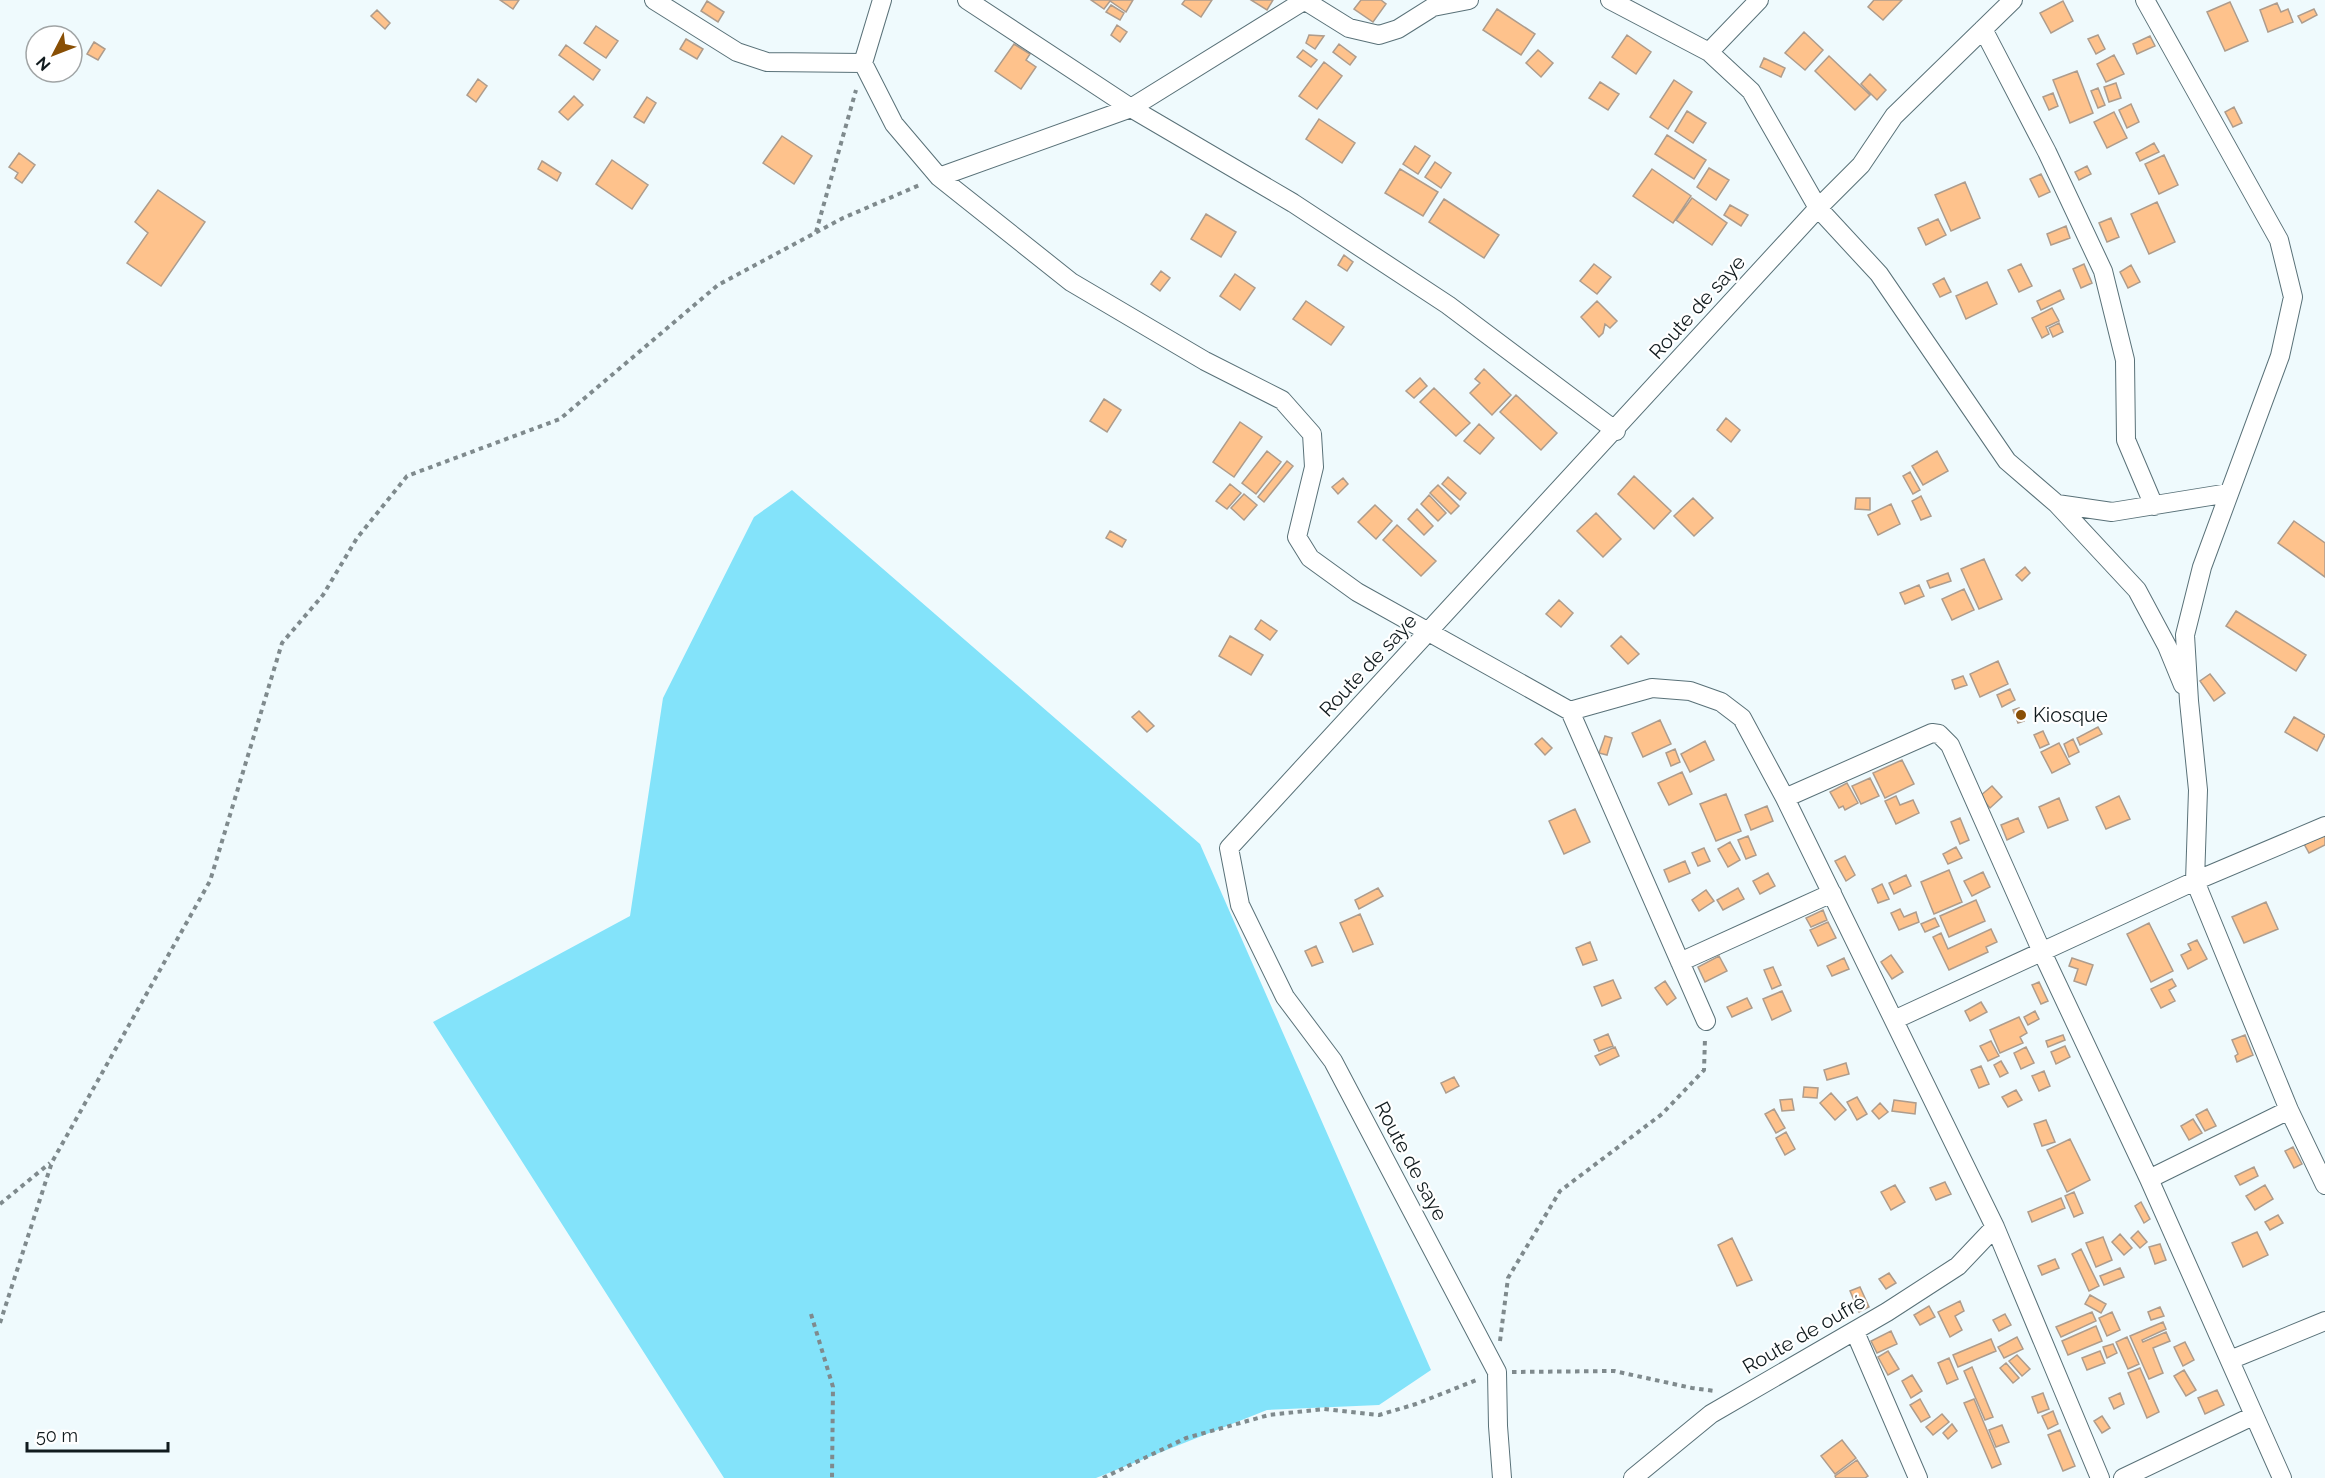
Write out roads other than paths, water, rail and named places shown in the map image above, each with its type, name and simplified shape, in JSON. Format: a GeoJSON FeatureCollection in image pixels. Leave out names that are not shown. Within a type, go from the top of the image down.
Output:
{"type":"FeatureCollection","features":[{"type":"Feature","properties":{"kind":"street"},"geometry":{"type":"LineString","coordinates":[[654,0],[737,52],[767,62],[863,63]]}},
{"type":"Feature","properties":{"kind":"street"},"geometry":{"type":"LineString","coordinates":[[882,0],[863,63],[894,124],[939,177],[1071,282],[1205,361],[1282,400],[1312,434],[1314,467],[1298,537],[1310,558],[1358,592],[1570,711],[1706,1021]]}},
{"type":"Feature","properties":{"kind":"street"},"geometry":{"type":"LineString","coordinates":[[967,0],[1131,108],[1293,203],[1448,304],[1616,431]]}},
{"type":"Feature","properties":{"kind":"street"},"geometry":{"type":"LineString","coordinates":[[939,177],[1131,108],[1305,0],[1349,28],[1379,35],[1398,29],[1433,7],[1469,0]]}},
{"type":"Feature","properties":{"kind":"street"},"geometry":{"type":"LineString","coordinates":[[1610,0],[1709,52],[1751,91],[1818,208],[1880,274],[2007,461],[2057,504],[2137,591],[2167,646],[2189,701]]}},
{"type":"Feature","properties":{"kind":"street"},"geometry":{"type":"LineString","coordinates":[[1709,52],[1760,0]]}},
{"type":"Feature","properties":{"kind":"street","name":"Route de saye"},"geometry":{"type":"LineString","coordinates":[[1502,1478],[1497,1372],[1333,1061],[1285,997],[1240,906],[1229,848],[1616,431],[1818,208],[1861,165],[1894,116],[2013,0]]}},
{"type":"Feature","properties":{"kind":"street"},"geometry":{"type":"LineString","coordinates":[[2145,0],[2279,240],[2293,297],[2280,356],[2202,567],[2185,635],[2198,789],[2195,881],[2289,1110],[2325,1185]]}},
{"type":"Feature","properties":{"kind":"street"},"geometry":{"type":"LineString","coordinates":[[1983,29],[2047,152],[2103,271],[2125,360],[2126,440],[2154,506]]}},
{"type":"Feature","properties":{"kind":"street"},"geometry":{"type":"LineString","coordinates":[[2057,504],[2112,512],[2229,493]]}},
{"type":"Feature","properties":{"kind":"street"},"geometry":{"type":"LineString","coordinates":[[1570,711],[1652,688],[1690,692],[1721,702],[1742,718],[1785,798],[1995,1227],[2100,1478]]}},
{"type":"Feature","properties":{"kind":"street"},"geometry":{"type":"LineString","coordinates":[[1785,798],[1932,733],[1939,735],[1950,745],[2042,952],[2149,1179],[2282,1478]]}},
{"type":"Feature","properties":{"kind":"street"},"geometry":{"type":"LineString","coordinates":[[1894,1020],[2195,881],[2325,826]]}},
{"type":"Feature","properties":{"kind":"street"},"geometry":{"type":"LineString","coordinates":[[1680,962],[1832,893]]}},
{"type":"Feature","properties":{"kind":"street"},"geometry":{"type":"LineString","coordinates":[[2149,1179],[2289,1110]]}},
{"type":"Feature","properties":{"kind":"street","name":"Route de oufré"},"geometry":{"type":"LineString","coordinates":[[1633,1478],[1711,1414],[1855,1332],[1958,1266],[1995,1227]]}},
{"type":"Feature","properties":{"kind":"street"},"geometry":{"type":"LineString","coordinates":[[2230,1360],[2325,1321]]}},
{"type":"Feature","properties":{"kind":"street"},"geometry":{"type":"LineString","coordinates":[[1855,1332],[1918,1478]]}},
{"type":"Feature","properties":{"kind":"street"},"geometry":{"type":"LineString","coordinates":[[2123,1478],[2253,1416]]}},
{"type":"Feature","properties":{"kind":"place","name":"Kiosque"},"geometry":{"type":"Point","coordinates":[2021,715]}}]}
